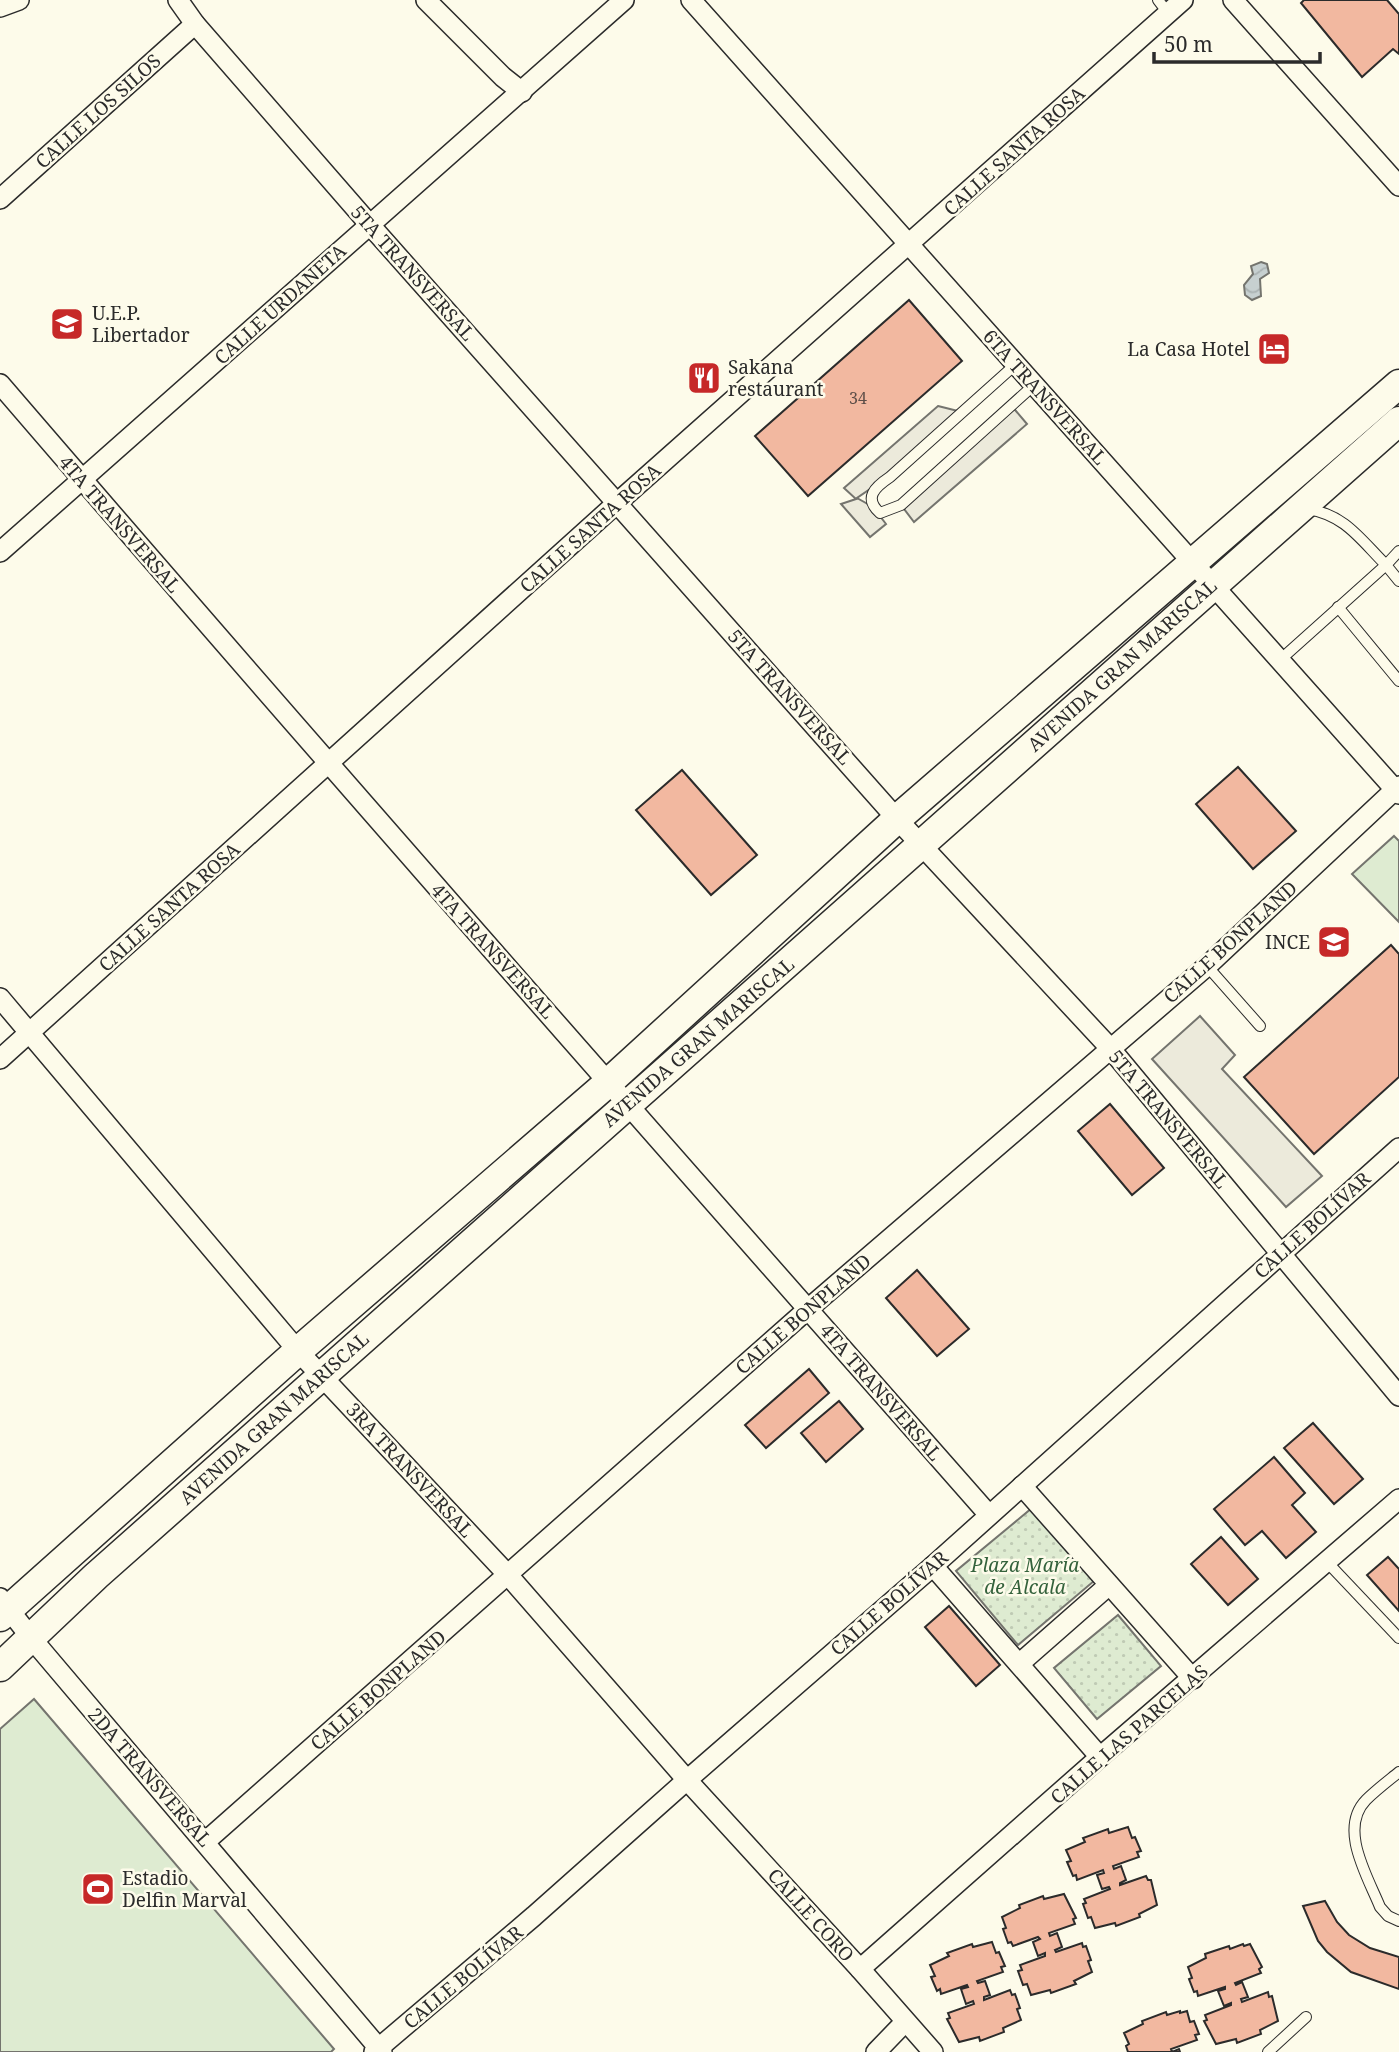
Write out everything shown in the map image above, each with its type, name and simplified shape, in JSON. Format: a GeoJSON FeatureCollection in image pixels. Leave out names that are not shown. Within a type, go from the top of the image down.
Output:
{"type":"FeatureCollection","features":[{"type":"Feature","properties":{"kind":"street"},"geometry":{"type":"LineString","coordinates":[[0,7],[19,0]]}},
{"type":"Feature","properties":{"kind":"street","name":"5TA TRANSVERSAL"},"geometry":{"type":"LineString","coordinates":[[178,0],[195,24],[370,225],[897,819],[1110,1048],[1399,1396]]}},
{"type":"Feature","properties":{"kind":"street"},"geometry":{"type":"LineString","coordinates":[[426,0],[503,77],[522,92]]}},
{"type":"Feature","properties":{"kind":"street","name":"CALLE URDANETA"},"geometry":{"type":"LineString","coordinates":[[0,552],[624,0]]}},
{"type":"Feature","properties":{"kind":"street","name":"6TA TRANSVERSAL"},"geometry":{"type":"LineString","coordinates":[[691,0],[1398,790]]}},
{"type":"Feature","properties":{"kind":"street"},"geometry":{"type":"LineString","coordinates":[[1233,0],[1399,186]]}},
{"type":"Feature","properties":{"kind":"street","name":"CALLE SANTA ROSA"},"geometry":{"type":"LineString","coordinates":[[0,1059],[617,503],[909,245],[1170,4]]}},
{"type":"Feature","properties":{"kind":"street","name":"CALLE LOS SILOS"},"geometry":{"type":"LineString","coordinates":[[0,199],[195,24]]}},
{"type":"Feature","properties":{"kind":"street","name":"4TA TRANSVERSAL"},"geometry":{"type":"LineString","coordinates":[[0,384],[328,765],[989,1515]]}},
{"type":"Feature","properties":{"kind":"street","name":"AVENIDA GRAN MARISCAL"},"geometry":{"type":"LineString","coordinates":[[3,1608],[609,1082],[897,819],[1399,384]]}},
{"type":"Feature","properties":{"kind":"street","name":"AVENIDA GRAN MARISCAL"},"geometry":{"type":"LineString","coordinates":[[0,1667],[96,1576],[1399,421]]}},
{"type":"Feature","properties":{"kind":"street","name":"CALLE BONPLAND"},"geometry":{"type":"LineString","coordinates":[[205,1842],[808,1309],[1207,966],[1398,790]]}},
{"type":"Feature","properties":{"kind":"street","name":"3RA TRANSVERSAL"},"geometry":{"type":"LineString","coordinates":[[0,998],[299,1351],[508,1575],[687,1780]]}},
{"type":"Feature","properties":{"kind":"street","name":"CALLE BOLÍVAR"},"geometry":{"type":"LineString","coordinates":[[378,2051],[933,1566],[1399,1148]]}},
{"type":"Feature","properties":{"kind":"street"},"geometry":{"type":"LineString","coordinates":[[1022,1486],[1193,1679]]}},
{"type":"Feature","properties":{"kind":"street","name":"CALLE LAS PARCELAS"},"geometry":{"type":"LineString","coordinates":[[860,1969],[1399,1499]]}},
{"type":"Feature","properties":{"kind":"street"},"geometry":{"type":"LineString","coordinates":[[933,1566],[1100,1757]]}},
{"type":"Feature","properties":{"kind":"street"},"geometry":{"type":"LineString","coordinates":[[1019,1664],[1109,1585]]}},
{"type":"Feature","properties":{"kind":"street","name":"2DA TRANSVERSAL"},"geometry":{"type":"LineString","coordinates":[[3,1608],[205,1842],[378,2051]]}},
{"type":"Feature","properties":{"kind":"street","name":"CALLE CORO"},"geometry":{"type":"LineString","coordinates":[[687,1780],[933,2052]]}},
{"type":"Feature","properties":{"kind":"street"},"geometry":{"type":"LineString","coordinates":[[876,2052],[905,2022]]}},
{"type":"Feature","properties":{"kind":"lane"},"geometry":{"type":"LineString","coordinates":[[194,0],[195,24]]}},
{"type":"Feature","properties":{"kind":"lane"},"geometry":{"type":"LineString","coordinates":[[1015,365],[890,477],[874,488],[870,498],[873,507],[880,513],[901,505],[1034,384]]}},
{"type":"Feature","properties":{"kind":"lane"},"geometry":{"type":"LineString","coordinates":[[1301,507],[1326,512],[1340,520],[1399,581]]}},
{"type":"Feature","properties":{"kind":"lane"},"geometry":{"type":"LineString","coordinates":[[1280,660],[1399,551]]}},
{"type":"Feature","properties":{"kind":"lane"},"geometry":{"type":"LineString","coordinates":[[1338,607],[1399,681]]}},
{"type":"Feature","properties":{"kind":"lane"},"geometry":{"type":"LineString","coordinates":[[1207,966],[1260,1026]]}},
{"type":"Feature","properties":{"kind":"lane"},"geometry":{"type":"LineString","coordinates":[[1327,1562],[1399,1638]]}},
{"type":"Feature","properties":{"kind":"lane"},"geometry":{"type":"LineString","coordinates":[[1399,1772],[1364,1802],[1356,1816],[1354,1833],[1380,1908],[1399,1921]]}},
{"type":"Feature","properties":{"kind":"lane"},"geometry":{"type":"LineString","coordinates":[[1268,2052],[1306,2017]]}},
{"type":"Feature","properties":{"kind":"green space"},"geometry":{"type":"Polygon","coordinates":[[[1394,836],[1399,841],[1399,922],[1352,874],[1394,836]]]}},
{"type":"Feature","properties":{"kind":"green space","name":"Plaza María de Alcala"},"geometry":{"type":"Polygon","coordinates":[[[1032,1508],[1094,1581],[1018,1645],[956,1571],[1032,1508]]]}},
{"type":"Feature","properties":{"kind":"green space"},"geometry":{"type":"Polygon","coordinates":[[[1118,1615],[1161,1666],[1097,1719],[1054,1668],[1118,1615]]]}},
{"type":"Feature","properties":{"kind":"green space","name":"Estadio Delfin Marval"},"geometry":{"type":"Polygon","coordinates":[[[34,1699],[334,2049],[331,2052],[0,2052],[0,1729],[34,1699]]]}},
{"type":"Feature","properties":{"kind":"shaded area"},"geometry":{"type":"Polygon","coordinates":[[[1010,404],[1027,424],[914,522],[901,505],[1010,404]]]}},
{"type":"Feature","properties":{"kind":"shaded area"},"geometry":{"type":"Polygon","coordinates":[[[938,406],[962,412],[895,472],[857,498],[873,507],[886,524],[870,537],[841,504],[856,499],[844,488],[938,406]]]}},
{"type":"Feature","properties":{"kind":"shaded area"},"geometry":{"type":"Polygon","coordinates":[[[1200,1016],[1235,1055],[1222,1069],[1322,1176],[1286,1207],[1152,1059],[1200,1016]]]}},
{"type":"Feature","properties":{"kind":"water"},"geometry":{"type":"Polygon","coordinates":[[[1261,262],[1267,264],[1269,273],[1260,279],[1261,296],[1252,300],[1245,295],[1244,285],[1253,274],[1251,266],[1261,262]]]}},
{"type":"Feature","properties":{"kind":"building"},"geometry":{"type":"Polygon","coordinates":[[[1304,0],[1387,0],[1399,14],[1399,54],[1393,49],[1362,77],[1301,3],[1304,0]]]}},
{"type":"Feature","properties":{"kind":"building"},"geometry":{"type":"Polygon","coordinates":[[[909,300],[962,361],[808,496],[755,436],[909,300]]]}},
{"type":"Feature","properties":{"kind":"building"},"geometry":{"type":"Polygon","coordinates":[[[1238,767],[1296,831],[1253,869],[1196,804],[1238,767]]]}},
{"type":"Feature","properties":{"kind":"building"},"geometry":{"type":"Polygon","coordinates":[[[682,770],[757,855],[711,895],[636,810],[682,770]]]}},
{"type":"Feature","properties":{"kind":"building"},"geometry":{"type":"Polygon","coordinates":[[[1391,945],[1399,954],[1399,1077],[1314,1154],[1244,1077],[1391,945]]]}},
{"type":"Feature","properties":{"kind":"building"},"geometry":{"type":"Polygon","coordinates":[[[1110,1104],[1164,1168],[1132,1195],[1078,1131],[1110,1104]]]}},
{"type":"Feature","properties":{"kind":"building"},"geometry":{"type":"Polygon","coordinates":[[[917,1270],[969,1329],[937,1356],[886,1298],[917,1270]]]}},
{"type":"Feature","properties":{"kind":"building"},"geometry":{"type":"Polygon","coordinates":[[[809,1369],[829,1393],[766,1448],[745,1425],[809,1369]]]}},
{"type":"Feature","properties":{"kind":"building"},"geometry":{"type":"Polygon","coordinates":[[[839,1401],[863,1429],[826,1462],[801,1433],[839,1401]]]}},
{"type":"Feature","properties":{"kind":"building"},"geometry":{"type":"Polygon","coordinates":[[[1313,1423],[1363,1479],[1334,1504],[1284,1448],[1313,1423]]]}},
{"type":"Feature","properties":{"kind":"building"},"geometry":{"type":"Polygon","coordinates":[[[1274,1457],[1305,1493],[1292,1505],[1316,1532],[1286,1558],[1262,1531],[1245,1545],[1214,1509],[1274,1457]]]}},
{"type":"Feature","properties":{"kind":"building"},"geometry":{"type":"Polygon","coordinates":[[[1221,1537],[1258,1579],[1228,1605],[1191,1564],[1221,1537]]]}},
{"type":"Feature","properties":{"kind":"building"},"geometry":{"type":"Polygon","coordinates":[[[1388,1557],[1399,1569],[1399,1611],[1367,1575],[1388,1557]]]}},
{"type":"Feature","properties":{"kind":"building"},"geometry":{"type":"Polygon","coordinates":[[[949,1606],[1000,1665],[976,1686],[925,1627],[949,1606]]]}},
{"type":"Feature","properties":{"kind":"building"},"geometry":{"type":"Polygon","coordinates":[[[1128,1827],[1141,1851],[1137,1852],[1139,1857],[1113,1866],[1114,1869],[1121,1866],[1126,1880],[1120,1885],[1146,1876],[1151,1880],[1157,1905],[1139,1914],[1140,1917],[1116,1926],[1115,1923],[1095,1928],[1083,1904],[1086,1903],[1084,1899],[1110,1889],[1102,1889],[1097,1875],[1104,1873],[1103,1870],[1077,1880],[1067,1862],[1071,1861],[1066,1850],[1085,1842],[1083,1838],[1108,1829],[1109,1833],[1128,1827]]]}},
{"type":"Feature","properties":{"kind":"building"},"geometry":{"type":"Polygon","coordinates":[[[1064,1894],[1076,1918],[1073,1919],[1075,1924],[1049,1933],[1050,1936],[1057,1933],[1062,1947],[1055,1950],[1056,1952],[1082,1943],[1083,1947],[1086,1946],[1091,1960],[1088,1961],[1092,1972],[1074,1981],[1076,1984],[1051,1993],[1050,1990],[1031,1995],[1027,1984],[1023,1985],[1018,1971],[1022,1970],[1020,1965],[1045,1956],[1045,1953],[1038,1956],[1033,1942],[1040,1939],[1038,1937],[1013,1946],[1011,1942],[1008,1943],[1002,1917],[1020,1908],[1019,1905],[1043,1896],[1044,1899],[1064,1894]]]}},
{"type":"Feature","properties":{"kind":"building"},"geometry":{"type":"Polygon","coordinates":[[[1325,1901],[1337,1922],[1349,1935],[1370,1948],[1399,1957],[1399,1989],[1351,1972],[1327,1952],[1318,1941],[1303,1906],[1325,1901]]]}},
{"type":"Feature","properties":{"kind":"building"},"geometry":{"type":"Polygon","coordinates":[[[992,1942],[1005,1966],[1001,1967],[1003,1972],[977,1981],[985,1981],[990,1995],[984,1997],[984,2000],[1010,1990],[1012,1995],[1015,1994],[1021,2020],[1003,2028],[1004,2032],[980,2041],[979,2037],[959,2042],[947,2019],[950,2018],[948,2013],[974,2004],[973,2001],[966,2004],[961,1989],[968,1987],[967,1985],[941,1994],[931,1977],[935,1976],[930,1965],[949,1956],[947,1953],[972,1944],[973,1947],[992,1942]]]}},
{"type":"Feature","properties":{"kind":"building"},"geometry":{"type":"Polygon","coordinates":[[[1250,1944],[1262,1967],[1259,1969],[1261,1973],[1235,1983],[1236,1985],[1242,1982],[1248,1997],[1241,1999],[1242,2002],[1268,1992],[1269,1997],[1272,1996],[1278,2021],[1260,2030],[1261,2034],[1237,2043],[1236,2039],[1216,2044],[1204,2021],[1207,2020],[1205,2015],[1231,2003],[1224,2006],[1218,1991],[1225,1987],[1198,1996],[1189,1979],[1192,1978],[1188,1967],[1206,1958],[1205,1954],[1250,1944]]]}},
{"type":"Feature","properties":{"kind":"building"},"geometry":{"type":"Polygon","coordinates":[[[1187,2011],[1190,2022],[1194,2021],[1199,2034],[1195,2035],[1197,2040],[1171,2049],[1172,2052],[1128,2052],[1126,2046],[1129,2044],[1124,2033],[1143,2024],[1142,2021],[1166,2012],[1167,2015],[1187,2011]]]}},
{"type":"Feature","properties":{"kind":"place","name":"U.E.P. Libertador"},"geometry":{"type":"Point","coordinates":[67,324]}},
{"type":"Feature","properties":{"kind":"place","name":"La Casa Hotel"},"geometry":{"type":"Point","coordinates":[1274,349]}},
{"type":"Feature","properties":{"kind":"place","name":"Sakana restaurant"},"geometry":{"type":"Point","coordinates":[704,378]}},
{"type":"Feature","properties":{"kind":"place","name":"INCE"},"geometry":{"type":"Point","coordinates":[1334,942]}},
{"type":"Feature","properties":{"kind":"place","name":"Estadio Delfin Marval"},"geometry":{"type":"Point","coordinates":[98,1889]}}]}
